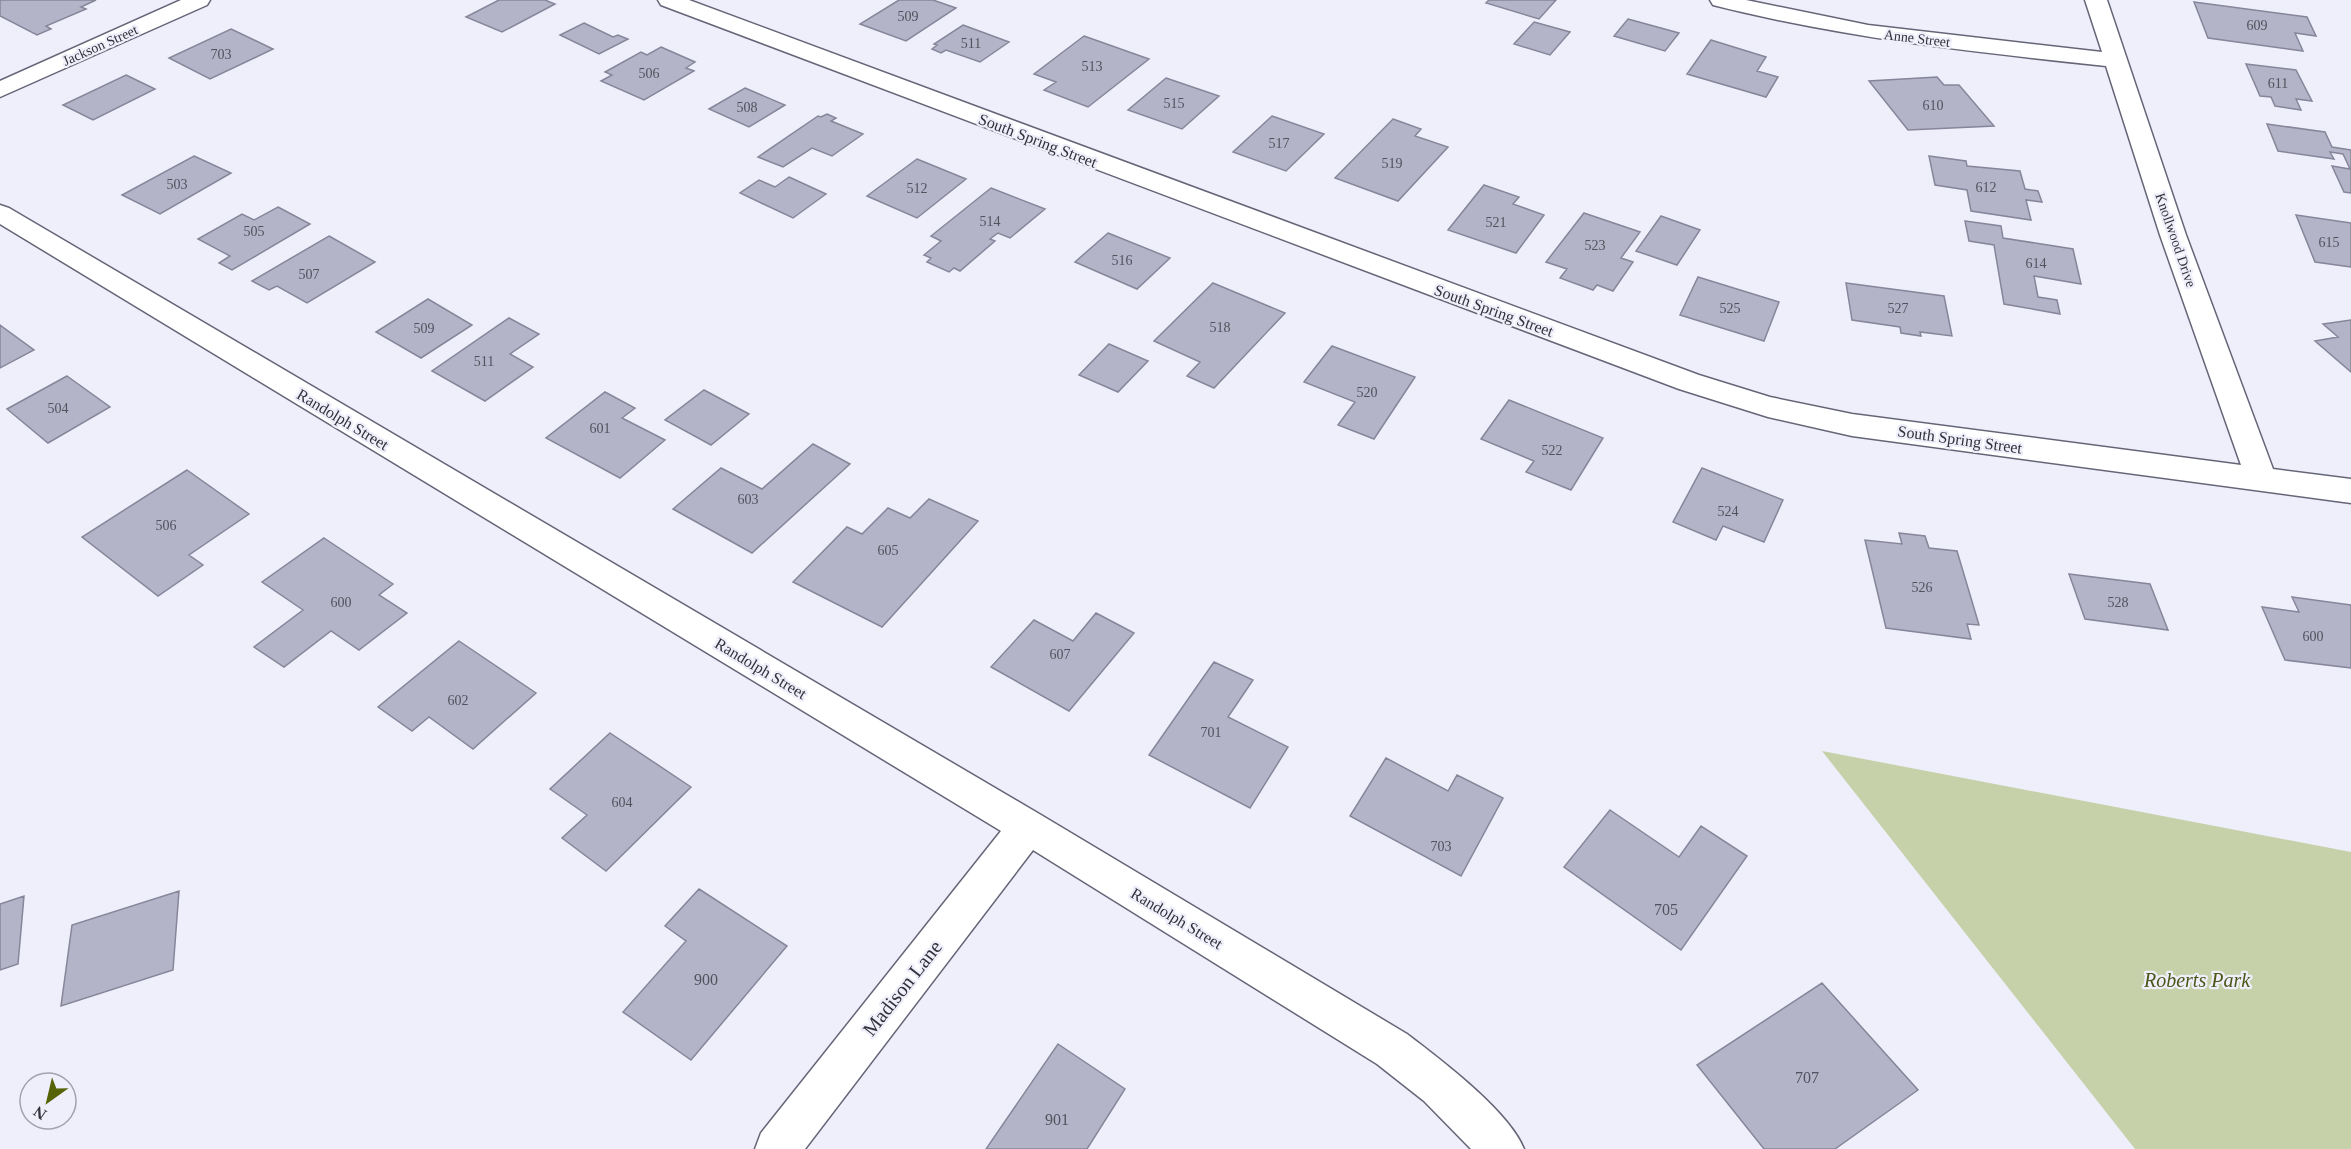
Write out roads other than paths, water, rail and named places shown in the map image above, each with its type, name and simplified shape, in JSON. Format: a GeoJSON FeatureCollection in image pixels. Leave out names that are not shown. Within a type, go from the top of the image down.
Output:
{"type":"FeatureCollection","features":[{"type":"Feature","properties":{"kind":"street","name":"Jackson Street"},"geometry":{"type":"LineString","coordinates":[[0,90],[199,0]]}},
{"type":"Feature","properties":{"kind":"street","name":"South Spring Street"},"geometry":{"type":"LineString","coordinates":[[669,0],[1513,317],[1689,382],[1768,407],[1852,425],[2351,491]]}},
{"type":"Feature","properties":{"kind":"street","name":"Anne Street"},"geometry":{"type":"LineString","coordinates":[[1721,0],[1825,25],[1898,37],[2115,60]]}},
{"type":"Feature","properties":{"kind":"street","name":"Knollwood Drive"},"geometry":{"type":"LineString","coordinates":[[2096,0],[2173,236],[2261,479]]}},
{"type":"Feature","properties":{"kind":"street","name":"Randolph Street"},"geometry":{"type":"LineString","coordinates":[[0,213],[1028,827],[1392,1049],[1439,1086],[1502,1149]]}},
{"type":"Feature","properties":{"kind":"street","name":"Madison Lane"},"geometry":{"type":"LineString","coordinates":[[777,1149],[1028,827]]}},
{"type":"Feature","properties":{"kind":"park label","name":"Roberts Park"},"geometry":{"type":"Point","coordinates":[2197,980]}}]}
